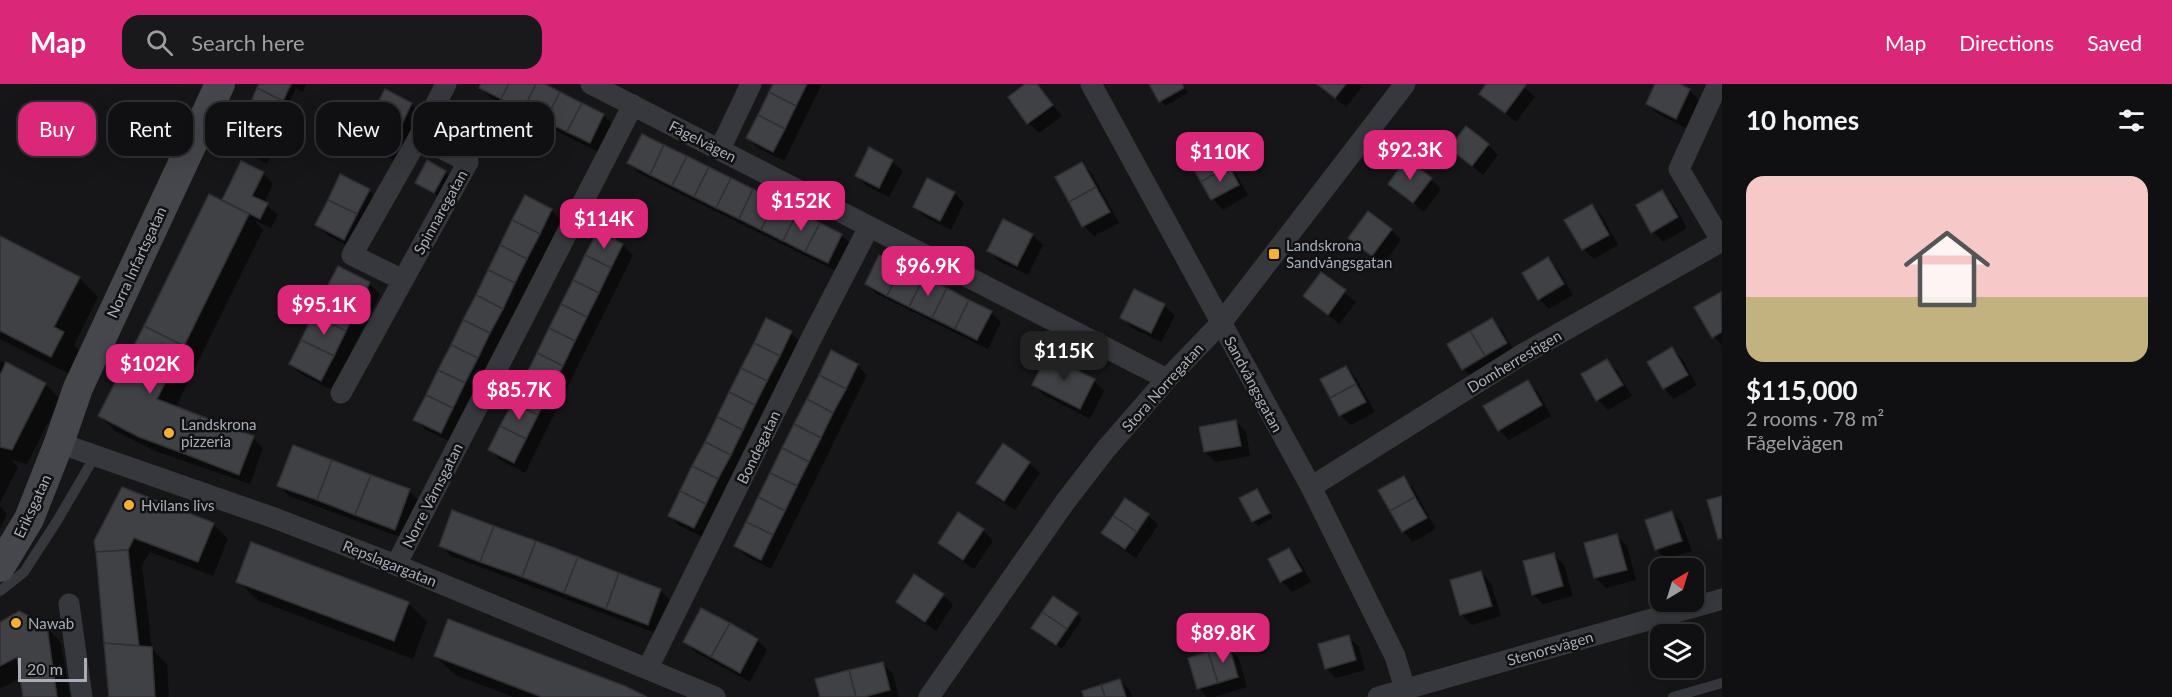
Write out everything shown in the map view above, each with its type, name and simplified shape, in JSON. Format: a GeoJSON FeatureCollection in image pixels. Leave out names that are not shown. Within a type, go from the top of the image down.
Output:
{"type":"FeatureCollection","features":[{"type":"Feature","properties":{"kind":"street","name":"Norra Infartsgatan"},"geometry":{"type":"LineString","coordinates":[[59,443],[78,388],[220,84]]}},
{"type":"Feature","properties":{"kind":"street"},"geometry":{"type":"LineString","coordinates":[[437,102],[446,84]]}},
{"type":"Feature","properties":{"kind":"street","name":"Fågelvägen"},"geometry":{"type":"LineString","coordinates":[[591,84],[1167,379]]}},
{"type":"Feature","properties":{"kind":"street"},"geometry":{"type":"LineString","coordinates":[[720,149],[751,84]]}},
{"type":"Feature","properties":{"kind":"street","name":"Sandvångsgatan"},"geometry":{"type":"LineString","coordinates":[[1091,84],[1311,487],[1395,656],[1405,689]]}},
{"type":"Feature","properties":{"kind":"street","name":"Stora Norregatan"},"geometry":{"type":"LineString","coordinates":[[929,697],[1065,502],[1106,449],[1167,379],[1221,323],[1405,84]]}},
{"type":"Feature","properties":{"kind":"street","name":"Domherrestigen"},"geometry":{"type":"LineString","coordinates":[[1311,487],[1523,354],[1722,242],[1679,169],[1718,84]]}},
{"type":"Feature","properties":{"kind":"street","name":"Norre Värnsgatan"},"geometry":{"type":"LineString","coordinates":[[396,565],[633,105]]}},
{"type":"Feature","properties":{"kind":"street"},"geometry":{"type":"LineString","coordinates":[[403,280],[352,255],[413,147]]}},
{"type":"Feature","properties":{"kind":"street","name":"Spinnaregatan"},"geometry":{"type":"LineString","coordinates":[[341,393],[468,162],[457,156]]}},
{"type":"Feature","properties":{"kind":"street","name":"Bondegatan"},"geometry":{"type":"LineString","coordinates":[[648,668],[812,337],[870,226]]}},
{"type":"Feature","properties":{"kind":"street","name":"Repslagargatan"},"geometry":{"type":"LineString","coordinates":[[59,443],[277,519],[396,565],[715,697]]}},
{"type":"Feature","properties":{"kind":"street","name":"Eriksgatan"},"geometry":{"type":"LineString","coordinates":[[0,567],[29,519],[59,443]]}},
{"type":"Feature","properties":{"kind":"street","name":"Stenorsvägen"},"geometry":{"type":"LineString","coordinates":[[1378,697],[1722,599]]}},
{"type":"Feature","properties":{"kind":"street"},"geometry":{"type":"LineString","coordinates":[[69,604],[82,697]]}},
{"type":"Feature","properties":{"kind":"lane"},"geometry":{"type":"LineString","coordinates":[[0,591],[24,572],[57,521],[94,456]]}},
{"type":"Feature","properties":{"kind":"lane"},"geometry":{"type":"LineString","coordinates":[[1673,697],[1722,683]]}},
{"type":"Feature","properties":{"kind":"building"},"geometry":{"type":"Polygon","coordinates":[[[259,84],[291,84],[283,101],[257,88],[259,84]]]}},
{"type":"Feature","properties":{"kind":"building"},"geometry":{"type":"Polygon","coordinates":[[[481,84],[509,84],[501,99],[479,88],[481,84]]]}},
{"type":"Feature","properties":{"kind":"building"},"geometry":{"type":"Polygon","coordinates":[[[509,84],[536,84],[527,102],[507,102],[501,99],[509,84]]]}},
{"type":"Feature","properties":{"kind":"building"},"geometry":{"type":"Polygon","coordinates":[[[536,84],[545,84],[560,92],[554,104],[527,102],[536,84]]]}},
{"type":"Feature","properties":{"kind":"building"},"geometry":{"type":"Polygon","coordinates":[[[773,84],[807,84],[796,106],[769,92],[773,84]]]}},
{"type":"Feature","properties":{"kind":"building"},"geometry":{"type":"Polygon","coordinates":[[[1025,84],[1037,84],[1053,105],[1027,124],[1008,97],[1025,84]]]}},
{"type":"Feature","properties":{"kind":"building"},"geometry":{"type":"Polygon","coordinates":[[[1149,84],[1182,84],[1184,88],[1159,102],[1149,84]]]}},
{"type":"Feature","properties":{"kind":"building"},"geometry":{"type":"Polygon","coordinates":[[[1317,84],[1346,84],[1335,98],[1317,84]]]}},
{"type":"Feature","properties":{"kind":"building"},"geometry":{"type":"Polygon","coordinates":[[[1486,84],[1526,85],[1505,113],[1479,94],[1486,84]]]}},
{"type":"Feature","properties":{"kind":"building"},"geometry":{"type":"Polygon","coordinates":[[[1655,84],[1680,84],[1690,89],[1676,119],[1646,104],[1655,84]]]}},
{"type":"Feature","properties":{"kind":"building"},"geometry":{"type":"Polygon","coordinates":[[[257,88],[283,101],[282,102],[251,102],[257,88]]]}},
{"type":"Feature","properties":{"kind":"building"},"geometry":{"type":"Polygon","coordinates":[[[385,89],[412,103],[401,126],[401,102],[378,102],[385,89]]]}},
{"type":"Feature","properties":{"kind":"building"},"geometry":{"type":"Polygon","coordinates":[[[560,92],[582,103],[567,132],[554,126],[554,104],[560,92]]]}},
{"type":"Feature","properties":{"kind":"building"},"geometry":{"type":"Polygon","coordinates":[[[769,92],[796,106],[785,129],[758,115],[769,92]]]}},
{"type":"Feature","properties":{"kind":"building"},"geometry":{"type":"Polygon","coordinates":[[[582,103],[604,114],[590,143],[567,132],[582,103]]]}},
{"type":"Feature","properties":{"kind":"building"},"geometry":{"type":"Polygon","coordinates":[[[758,115],[785,129],[773,152],[746,138],[758,115]]]}},
{"type":"Feature","properties":{"kind":"building"},"geometry":{"type":"Polygon","coordinates":[[[1466,126],[1489,144],[1472,166],[1449,148],[1466,126]]]}},
{"type":"Feature","properties":{"kind":"building"},"geometry":{"type":"Polygon","coordinates":[[[642,134],[664,145],[650,175],[627,163],[642,134]]]}},
{"type":"Feature","properties":{"kind":"building"},"geometry":{"type":"Polygon","coordinates":[[[664,145],[687,156],[672,186],[650,175],[664,145]]]}},
{"type":"Feature","properties":{"kind":"building"},"geometry":{"type":"Polygon","coordinates":[[[869,147],[893,160],[879,188],[855,176],[869,147]]]}},
{"type":"Feature","properties":{"kind":"building"},"geometry":{"type":"Polygon","coordinates":[[[1218,148],[1229,166],[1201,182],[1190,163],[1218,148]]]}},
{"type":"Feature","properties":{"kind":"building"},"geometry":{"type":"Polygon","coordinates":[[[687,156],[709,167],[694,197],[672,186],[687,156]]]}},
{"type":"Feature","properties":{"kind":"building"},"geometry":{"type":"Polygon","coordinates":[[[1406,159],[1432,178],[1413,203],[1388,184],[1406,159]]]}},
{"type":"Feature","properties":{"kind":"building"},"geometry":{"type":"Polygon","coordinates":[[[427,160],[446,171],[434,193],[415,183],[427,160]]]}},
{"type":"Feature","properties":{"kind":"building"},"geometry":{"type":"Polygon","coordinates":[[[241,161],[264,172],[252,196],[268,203],[260,219],[222,200],[241,161]]]}},
{"type":"Feature","properties":{"kind":"building"},"geometry":{"type":"Polygon","coordinates":[[[1082,162],[1096,187],[1069,202],[1055,177],[1082,162]]]}},
{"type":"Feature","properties":{"kind":"building"},"geometry":{"type":"Polygon","coordinates":[[[1229,166],[1239,185],[1211,200],[1201,182],[1229,166]]]}},
{"type":"Feature","properties":{"kind":"building"},"geometry":{"type":"Polygon","coordinates":[[[709,167],[731,178],[716,208],[694,197],[709,167]]]}},
{"type":"Feature","properties":{"kind":"building"},"geometry":{"type":"Polygon","coordinates":[[[340,174],[370,189],[357,214],[328,200],[340,174]]]}},
{"type":"Feature","properties":{"kind":"building"},"geometry":{"type":"Polygon","coordinates":[[[731,178],[753,189],[739,219],[716,208],[731,178]]]}},
{"type":"Feature","properties":{"kind":"building"},"geometry":{"type":"Polygon","coordinates":[[[927,178],[955,192],[940,221],[913,207],[927,178]]]}},
{"type":"Feature","properties":{"kind":"building"},"geometry":{"type":"Polygon","coordinates":[[[1096,187],[1110,212],[1082,227],[1069,202],[1096,187]]]}},
{"type":"Feature","properties":{"kind":"building"},"geometry":{"type":"Polygon","coordinates":[[[753,189],[775,201],[761,230],[739,219],[753,189]]]}},
{"type":"Feature","properties":{"kind":"building"},"geometry":{"type":"Polygon","coordinates":[[[1662,190],[1678,217],[1651,233],[1636,205],[1662,190]]]}},
{"type":"Feature","properties":{"kind":"building"},"geometry":{"type":"Polygon","coordinates":[[[209,194],[249,214],[184,346],[144,326],[209,194]]]}},
{"type":"Feature","properties":{"kind":"building"},"geometry":{"type":"Polygon","coordinates":[[[525,195],[552,209],[540,234],[512,220],[525,195]]]}},
{"type":"Feature","properties":{"kind":"building"},"geometry":{"type":"Polygon","coordinates":[[[328,200],[357,214],[344,240],[315,225],[328,200]]]}},
{"type":"Feature","properties":{"kind":"building"},"geometry":{"type":"Polygon","coordinates":[[[775,201],[798,211],[783,241],[761,230],[775,201]]]}},
{"type":"Feature","properties":{"kind":"building"},"geometry":{"type":"Polygon","coordinates":[[[1592,204],[1609,235],[1582,250],[1564,220],[1592,204]]]}},
{"type":"Feature","properties":{"kind":"building"},"geometry":{"type":"Polygon","coordinates":[[[798,211],[820,223],[805,252],[783,241],[798,211]]]}},
{"type":"Feature","properties":{"kind":"building"},"geometry":{"type":"Polygon","coordinates":[[[1368,211],[1392,229],[1372,256],[1348,238],[1368,211]]]}},
{"type":"Feature","properties":{"kind":"building"},"geometry":{"type":"Polygon","coordinates":[[[1003,219],[1033,234],[1017,266],[987,251],[1003,219]]]}},
{"type":"Feature","properties":{"kind":"building"},"geometry":{"type":"Polygon","coordinates":[[[512,220],[540,234],[527,259],[500,245],[512,220]]]}},
{"type":"Feature","properties":{"kind":"building"},"geometry":{"type":"Polygon","coordinates":[[[820,223],[842,234],[828,263],[805,252],[820,223]]]}},
{"type":"Feature","properties":{"kind":"building"},"geometry":{"type":"Polygon","coordinates":[[[598,231],[623,244],[611,268],[585,255],[598,231]]]}},
{"type":"Feature","properties":{"kind":"building"},"geometry":{"type":"Polygon","coordinates":[[[0,236],[80,277],[54,327],[64,332],[51,357],[0,331],[0,236]]]}},
{"type":"Feature","properties":{"kind":"building"},"geometry":{"type":"Polygon","coordinates":[[[500,245],[527,259],[515,283],[488,270],[500,245]]]}},
{"type":"Feature","properties":{"kind":"building"},"geometry":{"type":"Polygon","coordinates":[[[585,255],[611,268],[599,293],[573,280],[585,255]]]}},
{"type":"Feature","properties":{"kind":"building"},"geometry":{"type":"Polygon","coordinates":[[[879,255],[902,266],[887,296],[865,284],[879,255]]]}},
{"type":"Feature","properties":{"kind":"building"},"geometry":{"type":"Polygon","coordinates":[[[1548,257],[1564,284],[1538,300],[1522,273],[1548,257]]]}},
{"type":"Feature","properties":{"kind":"building"},"geometry":{"type":"Polygon","coordinates":[[[338,266],[370,282],[358,307],[325,291],[338,266]]]}},
{"type":"Feature","properties":{"kind":"building"},"geometry":{"type":"Polygon","coordinates":[[[902,266],[924,277],[909,307],[887,296],[902,266]]]}},
{"type":"Feature","properties":{"kind":"building"},"geometry":{"type":"Polygon","coordinates":[[[488,270],[515,283],[503,309],[476,295],[488,270]]]}},
{"type":"Feature","properties":{"kind":"building"},"geometry":{"type":"Polygon","coordinates":[[[1321,272],[1346,290],[1328,315],[1303,296],[1321,272]]]}},
{"type":"Feature","properties":{"kind":"building"},"geometry":{"type":"Polygon","coordinates":[[[924,277],[947,288],[932,318],[909,307],[924,277]]]}},
{"type":"Feature","properties":{"kind":"building"},"geometry":{"type":"Polygon","coordinates":[[[573,280],[599,293],[587,317],[561,304],[573,280]]]}},
{"type":"Feature","properties":{"kind":"building"},"geometry":{"type":"Polygon","coordinates":[[[947,288],[969,300],[955,329],[932,318],[947,288]]]}},
{"type":"Feature","properties":{"kind":"building"},"geometry":{"type":"Polygon","coordinates":[[[1134,289],[1165,304],[1151,333],[1120,318],[1134,289]]]}},
{"type":"Feature","properties":{"kind":"building"},"geometry":{"type":"Polygon","coordinates":[[[325,291],[358,307],[346,331],[313,315],[325,291]]]}},
{"type":"Feature","properties":{"kind":"building"},"geometry":{"type":"Polygon","coordinates":[[[1721,292],[1722,332],[1712,338],[1694,307],[1721,292]]]}},
{"type":"Feature","properties":{"kind":"building"},"geometry":{"type":"Polygon","coordinates":[[[476,295],[503,309],[490,333],[463,320],[476,295]]]}},
{"type":"Feature","properties":{"kind":"building"},"geometry":{"type":"Polygon","coordinates":[[[969,300],[992,311],[977,340],[955,329],[969,300]]]}},
{"type":"Feature","properties":{"kind":"building"},"geometry":{"type":"Polygon","coordinates":[[[561,304],[587,317],[575,341],[549,328],[561,304]]]}},
{"type":"Feature","properties":{"kind":"building"},"geometry":{"type":"Polygon","coordinates":[[[313,315],[346,331],[334,356],[301,340],[313,315]]]}},
{"type":"Feature","properties":{"kind":"building"},"geometry":{"type":"Polygon","coordinates":[[[766,318],[792,331],[780,356],[754,343],[766,318]]]}},
{"type":"Feature","properties":{"kind":"building"},"geometry":{"type":"Polygon","coordinates":[[[1492,318],[1507,343],[1485,356],[1470,331],[1492,318]]]}},
{"type":"Feature","properties":{"kind":"building"},"geometry":{"type":"Polygon","coordinates":[[[463,320],[490,333],[478,358],[451,345],[463,320]]]}},
{"type":"Feature","properties":{"kind":"building"},"geometry":{"type":"Polygon","coordinates":[[[144,326],[184,346],[157,399],[201,416],[185,454],[139,437],[98,416],[144,326]]]}},
{"type":"Feature","properties":{"kind":"building"},"geometry":{"type":"Polygon","coordinates":[[[549,328],[575,341],[563,366],[537,353],[549,328]]]}},
{"type":"Feature","properties":{"kind":"building"},"geometry":{"type":"Polygon","coordinates":[[[1470,331],[1485,356],[1462,370],[1447,344],[1470,331]]]}},
{"type":"Feature","properties":{"kind":"building"},"geometry":{"type":"Polygon","coordinates":[[[301,340],[334,356],[321,381],[289,364],[301,340]]]}},
{"type":"Feature","properties":{"kind":"building"},"geometry":{"type":"Polygon","coordinates":[[[754,343],[780,356],[767,381],[741,368],[754,343]]]}},
{"type":"Feature","properties":{"kind":"building"},"geometry":{"type":"Polygon","coordinates":[[[451,345],[478,358],[465,383],[438,370],[451,345]]]}},
{"type":"Feature","properties":{"kind":"building"},"geometry":{"type":"Polygon","coordinates":[[[1672,347],[1688,375],[1663,389],[1647,362],[1672,347]]]}},
{"type":"Feature","properties":{"kind":"building"},"geometry":{"type":"Polygon","coordinates":[[[831,350],[858,364],[846,389],[819,375],[831,350]]]}},
{"type":"Feature","properties":{"kind":"building"},"geometry":{"type":"Polygon","coordinates":[[[537,353],[563,366],[551,390],[525,377],[537,353]]]}},
{"type":"Feature","properties":{"kind":"building"},"geometry":{"type":"Polygon","coordinates":[[[1047,355],[1095,379],[1080,409],[1032,385],[1047,355]]]}},
{"type":"Feature","properties":{"kind":"building"},"geometry":{"type":"Polygon","coordinates":[[[1607,359],[1623,385],[1596,401],[1581,374],[1607,359]]]}},
{"type":"Feature","properties":{"kind":"building"},"geometry":{"type":"Polygon","coordinates":[[[6,362],[46,383],[12,450],[0,447],[0,375],[6,362]]]}},
{"type":"Feature","properties":{"kind":"building"},"geometry":{"type":"Polygon","coordinates":[[[1346,366],[1356,384],[1330,398],[1320,379],[1346,366]]]}},
{"type":"Feature","properties":{"kind":"building"},"geometry":{"type":"Polygon","coordinates":[[[741,368],[767,381],[755,405],[729,392],[741,368]]]}},
{"type":"Feature","properties":{"kind":"building"},"geometry":{"type":"Polygon","coordinates":[[[438,370],[465,383],[453,408],[426,395],[438,370]]]}},
{"type":"Feature","properties":{"kind":"building"},"geometry":{"type":"Polygon","coordinates":[[[819,375],[846,389],[833,413],[807,399],[819,375]]]}},
{"type":"Feature","properties":{"kind":"building"},"geometry":{"type":"Polygon","coordinates":[[[525,377],[551,390],[538,415],[513,402],[525,377]]]}},
{"type":"Feature","properties":{"kind":"building"},"geometry":{"type":"Polygon","coordinates":[[[1528,380],[1542,405],[1498,431],[1483,406],[1528,380]]]}},
{"type":"Feature","properties":{"kind":"building"},"geometry":{"type":"Polygon","coordinates":[[[1356,384],[1366,402],[1339,416],[1330,398],[1356,384]]]}},
{"type":"Feature","properties":{"kind":"building"},"geometry":{"type":"Polygon","coordinates":[[[729,392],[755,405],[743,430],[717,417],[729,392]]]}},
{"type":"Feature","properties":{"kind":"building"},"geometry":{"type":"Polygon","coordinates":[[[426,395],[453,408],[441,433],[413,420],[426,395]]]}},
{"type":"Feature","properties":{"kind":"building"},"geometry":{"type":"Polygon","coordinates":[[[807,399],[833,413],[821,438],[794,424],[807,399]]]}},
{"type":"Feature","properties":{"kind":"building"},"geometry":{"type":"Polygon","coordinates":[[[513,402],[538,415],[526,439],[500,426],[513,402]]]}},
{"type":"Feature","properties":{"kind":"building"},"geometry":{"type":"Polygon","coordinates":[[[201,416],[254,436],[239,475],[185,454],[201,416]]]}},
{"type":"Feature","properties":{"kind":"building"},"geometry":{"type":"Polygon","coordinates":[[[717,417],[743,430],[731,455],[705,442],[717,417]]]}},
{"type":"Feature","properties":{"kind":"building"},"geometry":{"type":"Polygon","coordinates":[[[1236,420],[1241,446],[1204,452],[1199,427],[1236,420]]]}},
{"type":"Feature","properties":{"kind":"building"},"geometry":{"type":"Polygon","coordinates":[[[794,424],[821,438],[809,462],[782,448],[794,424]]]}},
{"type":"Feature","properties":{"kind":"building"},"geometry":{"type":"Polygon","coordinates":[[[500,426],[526,439],[514,463],[488,450],[500,426]]]}},
{"type":"Feature","properties":{"kind":"building"},"geometry":{"type":"Polygon","coordinates":[[[705,442],[731,455],[718,479],[692,466],[705,442]]]}},
{"type":"Feature","properties":{"kind":"building"},"geometry":{"type":"Polygon","coordinates":[[[1003,443],[1030,462],[1004,501],[976,483],[1003,443]]]}},
{"type":"Feature","properties":{"kind":"building"},"geometry":{"type":"Polygon","coordinates":[[[293,445],[332,460],[317,500],[277,486],[293,445]]]}},
{"type":"Feature","properties":{"kind":"building"},"geometry":{"type":"Polygon","coordinates":[[[782,448],[809,462],[797,486],[770,473],[782,448]]]}},
{"type":"Feature","properties":{"kind":"building"},"geometry":{"type":"Polygon","coordinates":[[[332,460],[371,475],[355,515],[317,500],[332,460]]]}},
{"type":"Feature","properties":{"kind":"building"},"geometry":{"type":"Polygon","coordinates":[[[692,466],[718,479],[706,504],[680,491],[692,466]]]}},
{"type":"Feature","properties":{"kind":"building"},"geometry":{"type":"Polygon","coordinates":[[[770,473],[797,486],[785,511],[758,497],[770,473]]]}},
{"type":"Feature","properties":{"kind":"building"},"geometry":{"type":"Polygon","coordinates":[[[371,475],[410,489],[395,530],[355,515],[371,475]]]}},
{"type":"Feature","properties":{"kind":"building"},"geometry":{"type":"Polygon","coordinates":[[[1404,476],[1415,497],[1390,511],[1378,490],[1404,476]]]}},
{"type":"Feature","properties":{"kind":"building"},"geometry":{"type":"Polygon","coordinates":[[[122,487],[214,523],[198,562],[134,538],[128,550],[96,552],[94,541],[122,487]]]}},
{"type":"Feature","properties":{"kind":"building"},"geometry":{"type":"Polygon","coordinates":[[[1257,489],[1270,513],[1252,522],[1239,498],[1257,489]]]}},
{"type":"Feature","properties":{"kind":"building"},"geometry":{"type":"Polygon","coordinates":[[[680,491],[706,504],[694,528],[668,516],[680,491]]]}},
{"type":"Feature","properties":{"kind":"building"},"geometry":{"type":"Polygon","coordinates":[[[1722,496],[1722,538],[1718,539],[1707,500],[1722,496]]]}},
{"type":"Feature","properties":{"kind":"building"},"geometry":{"type":"Polygon","coordinates":[[[758,497],[785,511],[773,535],[746,522],[758,497]]]}},
{"type":"Feature","properties":{"kind":"building"},"geometry":{"type":"Polygon","coordinates":[[[1415,497],[1427,518],[1402,532],[1390,511],[1415,497]]]}},
{"type":"Feature","properties":{"kind":"building"},"geometry":{"type":"Polygon","coordinates":[[[1125,498],[1149,514],[1137,532],[1113,516],[1125,498]]]}},
{"type":"Feature","properties":{"kind":"building"},"geometry":{"type":"Polygon","coordinates":[[[452,510],[494,526],[480,562],[439,546],[452,510]]]}},
{"type":"Feature","properties":{"kind":"building"},"geometry":{"type":"Polygon","coordinates":[[[1672,511],[1682,541],[1655,550],[1645,520],[1672,511]]]}},
{"type":"Feature","properties":{"kind":"building"},"geometry":{"type":"Polygon","coordinates":[[[958,512],[984,529],[963,560],[938,543],[958,512]]]}},
{"type":"Feature","properties":{"kind":"building"},"geometry":{"type":"Polygon","coordinates":[[[1113,516],[1137,532],[1125,549],[1101,533],[1113,516]]]}},
{"type":"Feature","properties":{"kind":"building"},"geometry":{"type":"Polygon","coordinates":[[[746,522],[773,535],[761,560],[734,546],[746,522]]]}},
{"type":"Feature","properties":{"kind":"building"},"geometry":{"type":"Polygon","coordinates":[[[494,526],[536,541],[522,577],[480,562],[494,526]]]}},
{"type":"Feature","properties":{"kind":"building"},"geometry":{"type":"Polygon","coordinates":[[[1617,534],[1627,570],[1594,578],[1584,543],[1617,534]]]}},
{"type":"Feature","properties":{"kind":"building"},"geometry":{"type":"Polygon","coordinates":[[[536,541],[578,557],[564,593],[522,577],[536,541]]]}},
{"type":"Feature","properties":{"kind":"building"},"geometry":{"type":"Polygon","coordinates":[[[251,542],[409,602],[394,641],[236,582],[251,542]]]}},
{"type":"Feature","properties":{"kind":"building"},"geometry":{"type":"Polygon","coordinates":[[[1289,548],[1302,571],[1280,582],[1268,559],[1289,548]]]}},
{"type":"Feature","properties":{"kind":"building"},"geometry":{"type":"Polygon","coordinates":[[[128,550],[139,646],[104,643],[96,552],[128,550]]]}},
{"type":"Feature","properties":{"kind":"building"},"geometry":{"type":"Polygon","coordinates":[[[1554,553],[1563,586],[1532,595],[1523,561],[1554,553]]]}},
{"type":"Feature","properties":{"kind":"building"},"geometry":{"type":"Polygon","coordinates":[[[578,557],[619,573],[606,609],[564,593],[578,557]]]}},
{"type":"Feature","properties":{"kind":"building"},"geometry":{"type":"Polygon","coordinates":[[[1481,571],[1492,606],[1460,615],[1450,580],[1481,571]]]}},
{"type":"Feature","properties":{"kind":"building"},"geometry":{"type":"Polygon","coordinates":[[[619,573],[661,589],[648,625],[606,609],[619,573]]]}},
{"type":"Feature","properties":{"kind":"building"},"geometry":{"type":"Polygon","coordinates":[[[914,574],[944,594],[925,622],[896,602],[914,574]]]}},
{"type":"Feature","properties":{"kind":"building"},"geometry":{"type":"Polygon","coordinates":[[[1053,596],[1078,613],[1067,629],[1042,612],[1053,596]]]}},
{"type":"Feature","properties":{"kind":"building"},"geometry":{"type":"Polygon","coordinates":[[[701,608],[730,623],[711,657],[683,642],[701,608]]]}},
{"type":"Feature","properties":{"kind":"building"},"geometry":{"type":"Polygon","coordinates":[[[19,611],[47,626],[57,697],[23,697],[17,657],[0,666],[0,622],[19,611]]]}},
{"type":"Feature","properties":{"kind":"building"},"geometry":{"type":"Polygon","coordinates":[[[1042,612],[1067,629],[1056,645],[1031,628],[1042,612]]]}},
{"type":"Feature","properties":{"kind":"building"},"geometry":{"type":"Polygon","coordinates":[[[448,619],[625,686],[647,697],[542,697],[434,656],[448,619]]]}},
{"type":"Feature","properties":{"kind":"building"},"geometry":{"type":"Polygon","coordinates":[[[730,623],[758,639],[740,673],[711,657],[730,623]]]}},
{"type":"Feature","properties":{"kind":"building"},"geometry":{"type":"Polygon","coordinates":[[[1349,635],[1356,660],[1325,669],[1318,644],[1349,635]]]}},
{"type":"Feature","properties":{"kind":"building"},"geometry":{"type":"Polygon","coordinates":[[[104,643],[152,647],[155,697],[109,697],[104,643]]]}},
{"type":"Feature","properties":{"kind":"building"},"geometry":{"type":"Polygon","coordinates":[[[1229,646],[1238,677],[1218,683],[1208,652],[1229,646]]]}},
{"type":"Feature","properties":{"kind":"building"},"geometry":{"type":"Polygon","coordinates":[[[1208,652],[1218,683],[1197,689],[1188,658],[1208,652]]]}},
{"type":"Feature","properties":{"kind":"building"},"geometry":{"type":"Polygon","coordinates":[[[883,662],[890,690],[856,697],[849,670],[883,662]]]}},
{"type":"Feature","properties":{"kind":"building"},"geometry":{"type":"Polygon","coordinates":[[[849,670],[856,697],[820,697],[815,679],[849,670]]]}},
{"type":"Feature","properties":{"kind":"building"},"geometry":{"type":"Polygon","coordinates":[[[1120,679],[1126,697],[1105,697],[1101,685],[1120,679]]]}},
{"type":"Feature","properties":{"kind":"building"},"geometry":{"type":"Polygon","coordinates":[[[1101,685],[1105,697],[1084,697],[1082,691],[1101,685]]]}},
{"type":"Feature","properties":{"kind":"place","name":"Landskrona Sandvångsgatan"},"geometry":{"type":"Point","coordinates":[1274,254]}},
{"type":"Feature","properties":{"kind":"place","name":"Landskrona pizzeria"},"geometry":{"type":"Point","coordinates":[169,433]}},
{"type":"Feature","properties":{"kind":"place","name":"Hvilans livs"},"geometry":{"type":"Point","coordinates":[129,505]}},
{"type":"Feature","properties":{"kind":"place","name":"Nawab"},"geometry":{"type":"Point","coordinates":[16,623]}}]}
